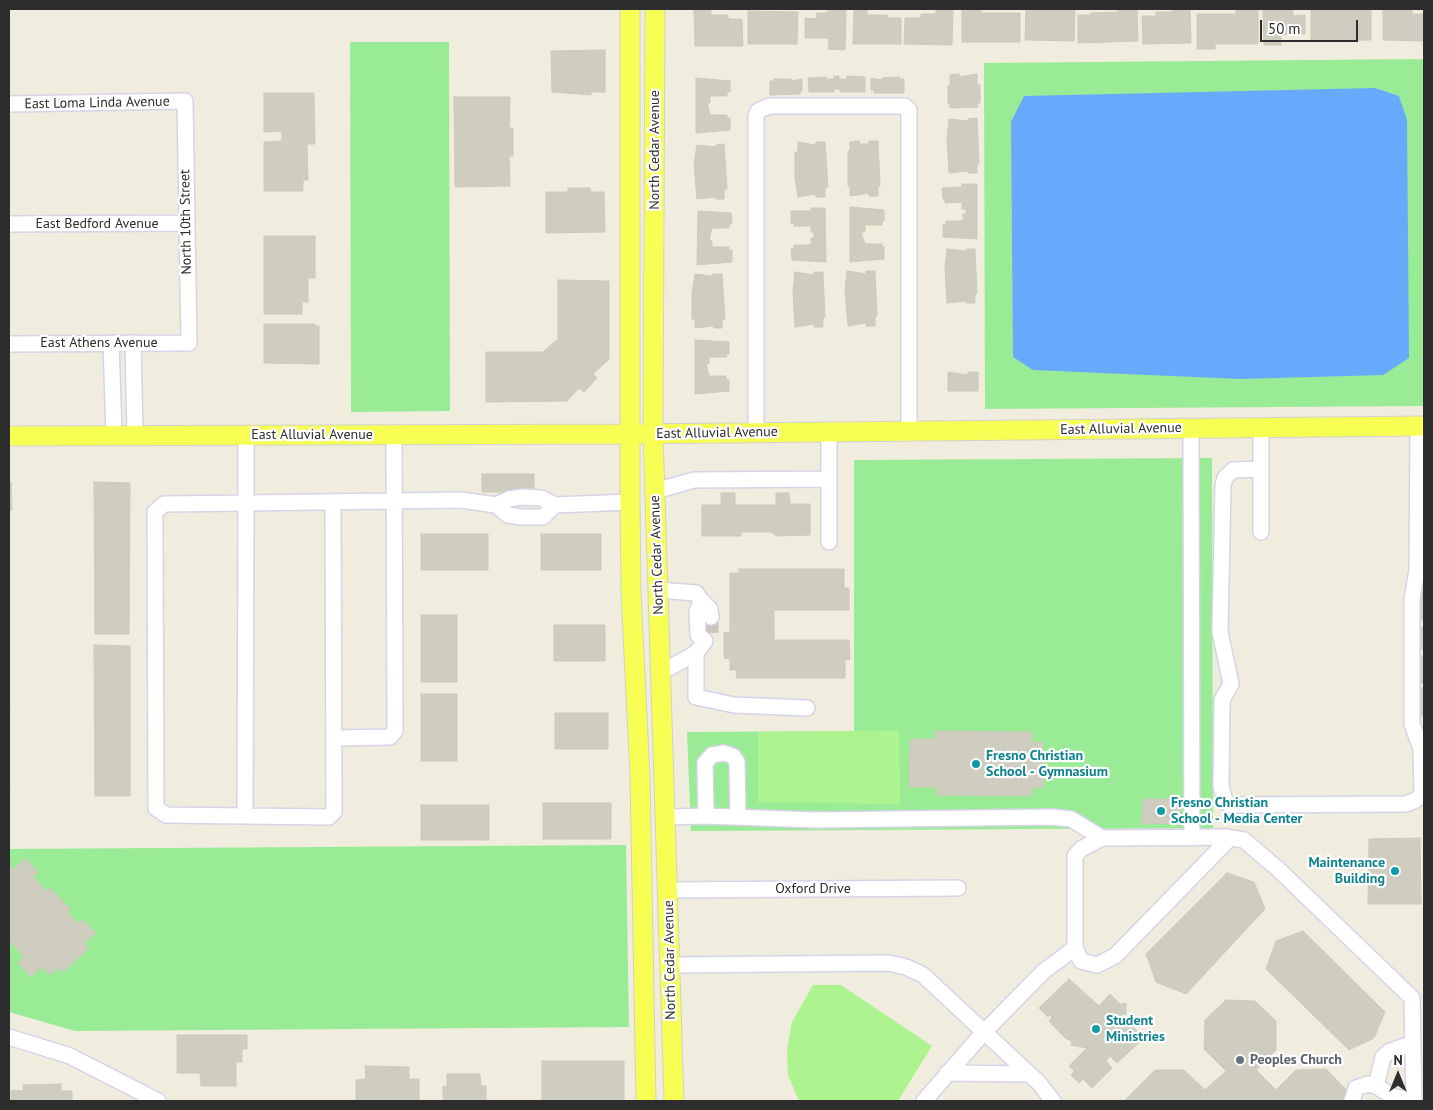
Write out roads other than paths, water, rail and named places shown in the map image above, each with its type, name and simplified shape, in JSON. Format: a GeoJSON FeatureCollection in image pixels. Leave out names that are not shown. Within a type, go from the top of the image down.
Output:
{"type":"FeatureCollection","features":[{"type":"Feature","properties":{"kind":"main road","name":"North Cedar Avenue"},"geometry":{"type":"LineString","coordinates":[[630,9],[631,593],[640,776],[646,1101]]}},
{"type":"Feature","properties":{"kind":"main road"},"geometry":{"type":"LineString","coordinates":[[644,9],[644,76],[655,130]]}},
{"type":"Feature","properties":{"kind":"main road","name":"North Cedar Avenue"},"geometry":{"type":"LineString","coordinates":[[655,9],[653,434],[667,817],[674,1101]]}},
{"type":"Feature","properties":{"kind":"main road","name":"East Alluvial Avenue"},"geometry":{"type":"LineString","coordinates":[[9,436],[653,434],[1421,426]]}},
{"type":"Feature","properties":{"kind":"main road"},"geometry":{"type":"LineString","coordinates":[[640,776],[647,778],[654,792],[657,873],[668,890]]}},
{"type":"Feature","properties":{"kind":"street","name":"East Loma Linda Avenue"},"geometry":{"type":"LineString","coordinates":[[9,104],[185,102]]}},
{"type":"Feature","properties":{"kind":"street","name":"North 10th Street"},"geometry":{"type":"LineString","coordinates":[[185,102],[189,343]]}},
{"type":"Feature","properties":{"kind":"street"},"geometry":{"type":"LineString","coordinates":[[756,433],[756,116],[758,111],[769,106],[905,106],[909,110],[909,431]]}},
{"type":"Feature","properties":{"kind":"street","name":"East Bedford Avenue"},"geometry":{"type":"LineString","coordinates":[[9,224],[186,223]]}},
{"type":"Feature","properties":{"kind":"street"},"geometry":{"type":"LineString","coordinates":[[111,343],[114,435]]}},
{"type":"Feature","properties":{"kind":"street"},"geometry":{"type":"LineString","coordinates":[[133,343],[135,435]]}},
{"type":"Feature","properties":{"kind":"street","name":"East Athens Avenue"},"geometry":{"type":"LineString","coordinates":[[9,344],[189,343]]}},
{"type":"Feature","properties":{"kind":"street"},"geometry":{"type":"LineString","coordinates":[[1261,469],[1233,470],[1225,478],[1223,485],[1220,632],[1231,684],[1222,700],[1221,786],[1225,801],[1230,805],[1406,804],[1416,800],[1422,794],[1421,750],[1412,724],[1412,599],[1417,570],[1421,426]]}},
{"type":"Feature","properties":{"kind":"street"},"geometry":{"type":"LineString","coordinates":[[1261,428],[1261,532]]}},
{"type":"Feature","properties":{"kind":"street"},"geometry":{"type":"LineString","coordinates":[[1190,429],[1192,838]]}},
{"type":"Feature","properties":{"kind":"street"},"geometry":{"type":"LineString","coordinates":[[828,542],[829,432]]}},
{"type":"Feature","properties":{"kind":"street"},"geometry":{"type":"LineString","coordinates":[[245,816],[246,434]]}},
{"type":"Feature","properties":{"kind":"street"},"geometry":{"type":"LineString","coordinates":[[334,738],[390,737],[395,731],[394,435]]}},
{"type":"Feature","properties":{"kind":"street"},"geometry":{"type":"LineString","coordinates":[[655,491],[694,480],[829,479]]}},
{"type":"Feature","properties":{"kind":"street"},"geometry":{"type":"LineString","coordinates":[[333,502],[334,812],[329,817],[166,815],[156,808],[155,512],[164,504],[461,500],[496,505],[508,515],[543,517],[555,505],[630,502]]}},
{"type":"Feature","properties":{"kind":"street"},"geometry":{"type":"LineString","coordinates":[[659,590],[696,592],[710,609],[711,617]]}},
{"type":"Feature","properties":{"kind":"street"},"geometry":{"type":"LineString","coordinates":[[701,600],[697,612],[698,635],[704,642],[696,697],[734,705],[806,708]]}},
{"type":"Feature","properties":{"kind":"street"},"geometry":{"type":"LineString","coordinates":[[662,672],[704,642]]}},
{"type":"Feature","properties":{"kind":"street"},"geometry":{"type":"LineString","coordinates":[[706,816],[705,763],[712,754],[724,753],[733,756],[736,762],[738,817]]}},
{"type":"Feature","properties":{"kind":"street"},"geometry":{"type":"LineString","coordinates":[[667,817],[706,816],[814,820],[1052,816],[1071,819],[1102,838]]}},
{"type":"Feature","properties":{"kind":"street"},"geometry":{"type":"LineString","coordinates":[[1230,838],[1116,956],[1097,965],[1081,961],[1075,948],[1075,856],[1089,843],[1102,838],[1230,838],[1244,840],[1412,998],[1414,1101],[1394,1097],[1376,1086],[1368,1084],[1356,1088],[1352,1101]]}},
{"type":"Feature","properties":{"kind":"street","name":"Oxford Drive"},"geometry":{"type":"LineString","coordinates":[[668,890],[958,888]]}},
{"type":"Feature","properties":{"kind":"street"},"geometry":{"type":"LineString","coordinates":[[924,1101],[984,1032],[1044,971],[1075,948]]}},
{"type":"Feature","properties":{"kind":"street"},"geometry":{"type":"LineString","coordinates":[[671,966],[890,964],[906,967],[922,975],[1029,1074],[1053,1101]]}},
{"type":"Feature","properties":{"kind":"street"},"geometry":{"type":"LineString","coordinates":[[9,1037],[70,1056],[143,1098],[158,1101]]}},
{"type":"Feature","properties":{"kind":"street"},"geometry":{"type":"LineString","coordinates":[[1376,1086],[1383,1057],[1390,1051],[1413,1043]]}},
{"type":"Feature","properties":{"kind":"street"},"geometry":{"type":"LineString","coordinates":[[947,1073],[1029,1074]]}},
{"type":"Feature","properties":{"kind":"water"},"geometry":{"type":"Polygon","coordinates":[[[1375,88],[1399,96],[1407,120],[1409,358],[1383,375],[1240,379],[1033,370],[1013,357],[1011,122],[1024,96],[1375,88]]]}},
{"type":"Feature","properties":{"kind":"tunnel"},"geometry":{"type":"LineString","coordinates":[[711,617],[711,633]]}},
{"type":"Feature","properties":{"kind":"place","name":"Fresno Christian School - Gymnasium"},"geometry":{"type":"Point","coordinates":[976,764]}},
{"type":"Feature","properties":{"kind":"place","name":"Fresno Christian School - Media Center"},"geometry":{"type":"Point","coordinates":[1161,811]}},
{"type":"Feature","properties":{"kind":"place","name":"Maintenance Building"},"geometry":{"type":"Point","coordinates":[1395,871]}},
{"type":"Feature","properties":{"kind":"place","name":"Student Ministries"},"geometry":{"type":"Point","coordinates":[1096,1029]}},
{"type":"Feature","properties":{"kind":"place","name":"Peoples Church"},"geometry":{"type":"Point","coordinates":[1240,1060]}}]}
